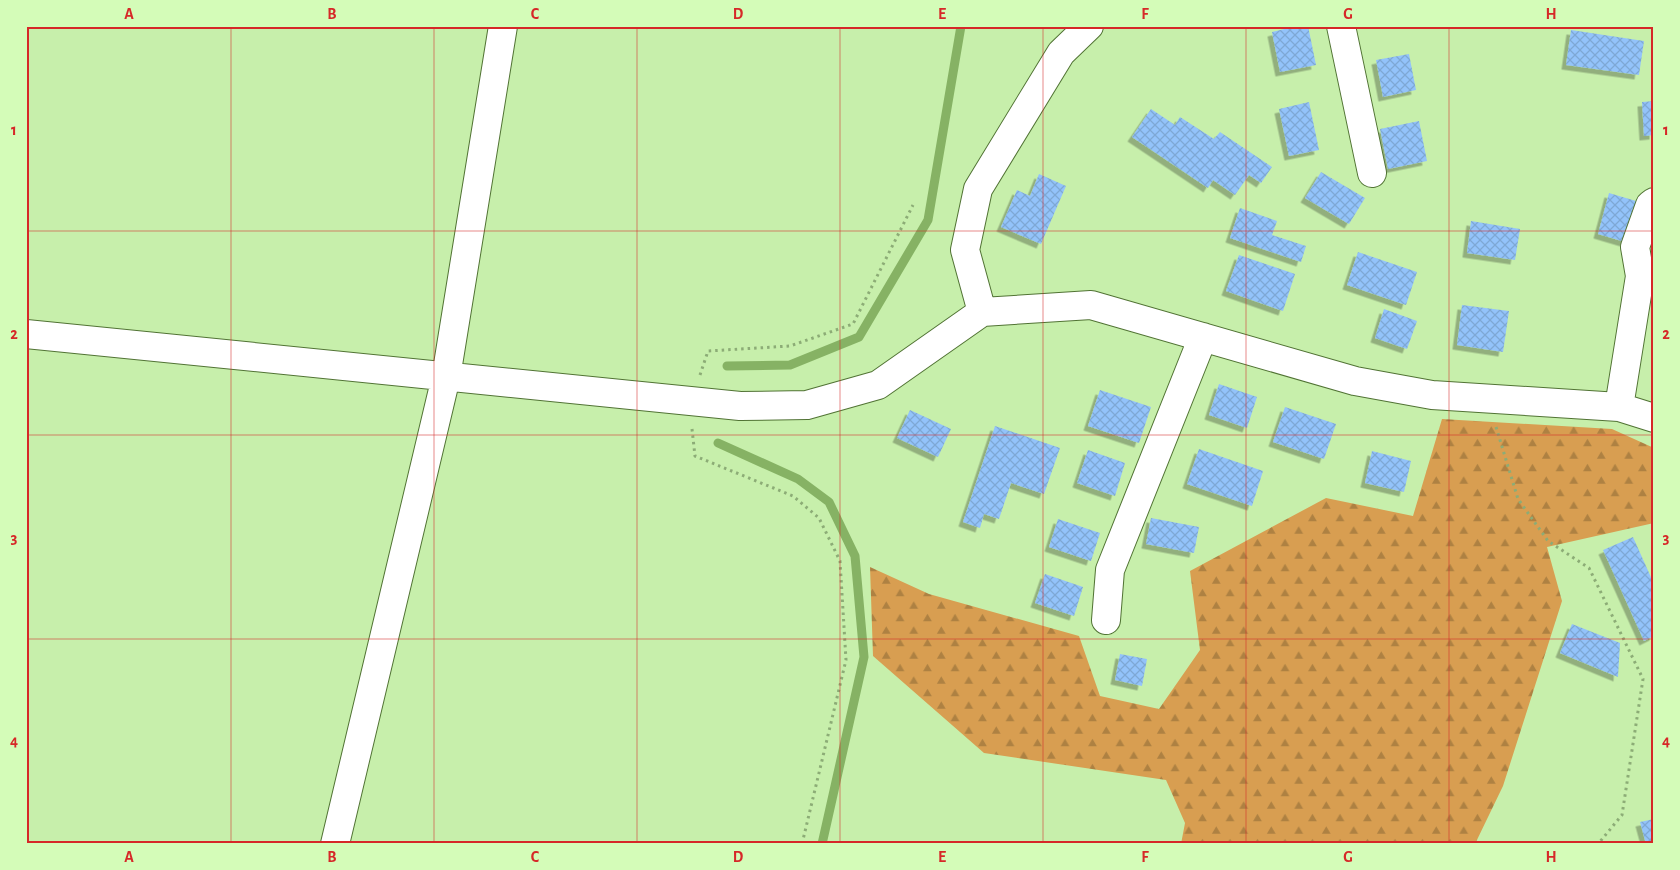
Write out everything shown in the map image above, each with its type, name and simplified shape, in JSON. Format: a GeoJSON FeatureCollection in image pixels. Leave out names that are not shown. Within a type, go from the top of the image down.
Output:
{"type":"FeatureCollection","features":[{"type":"Feature","properties":{"kind":"street"},"geometry":{"type":"LineString","coordinates":[[335,844],[446,377],[503,26]]}},
{"type":"Feature","properties":{"kind":"street"},"geometry":{"type":"LineString","coordinates":[[982,312],[965,250],[978,189],[1061,52],[1089,26]]}},
{"type":"Feature","properties":{"kind":"street"},"geometry":{"type":"LineString","coordinates":[[1341,26],[1372,172]]}},
{"type":"Feature","properties":{"kind":"street"},"geometry":{"type":"LineString","coordinates":[[1619,407],[1640,276],[1635,246],[1650,205],[1654,202]]}},
{"type":"Feature","properties":{"kind":"street"},"geometry":{"type":"LineString","coordinates":[[26,334],[740,406],[807,405],[878,385],[982,312],[1091,305],[1355,381],[1432,395],[1619,407],[1654,418]]}},
{"type":"Feature","properties":{"kind":"street"},"geometry":{"type":"LineString","coordinates":[[1106,620],[1110,570],[1203,337]]}},
{"type":"Feature","properties":{"kind":"path"},"geometry":{"type":"LineString","coordinates":[[802,844],[846,660],[840,561],[819,518],[793,496],[695,456],[690,401],[708,351],[790,346],[853,324],[913,205]]}},
{"type":"Feature","properties":{"kind":"path"},"geometry":{"type":"LineString","coordinates":[[1486,398],[1518,499],[1548,542],[1589,568],[1643,679],[1622,816],[1598,844]]}},
{"type":"Feature","properties":{"kind":"green space"},"geometry":{"type":"Polygon","coordinates":[[[1442,419],[1612,429],[1654,448],[1654,523],[1547,547],[1562,601],[1503,786],[1475,844],[1181,844],[1185,823],[1166,780],[984,753],[873,656],[870,567],[929,594],[1079,636],[1100,696],[1159,709],[1200,650],[1190,571],[1326,498],[1413,516],[1442,419]]]}},
{"type":"Feature","properties":{"kind":"building"},"geometry":{"type":"Polygon","coordinates":[[[1297,26],[1308,26],[1316,65],[1280,72],[1272,32],[1297,26]]]}},
{"type":"Feature","properties":{"kind":"building"},"geometry":{"type":"Polygon","coordinates":[[[1571,30],[1644,41],[1639,75],[1566,65],[1571,30]]]}},
{"type":"Feature","properties":{"kind":"building"},"geometry":{"type":"Polygon","coordinates":[[[1409,54],[1416,90],[1383,97],[1376,60],[1409,54]]]}},
{"type":"Feature","properties":{"kind":"building"},"geometry":{"type":"Polygon","coordinates":[[[1654,101],[1654,135],[1644,136],[1642,102],[1654,101]]]}},
{"type":"Feature","properties":{"kind":"building"},"geometry":{"type":"Polygon","coordinates":[[[1309,102],[1319,150],[1289,156],[1279,109],[1309,102]]]}},
{"type":"Feature","properties":{"kind":"building"},"geometry":{"type":"Polygon","coordinates":[[[1151,109],[1175,125],[1180,117],[1214,139],[1220,132],[1272,167],[1261,183],[1249,175],[1235,195],[1213,180],[1208,188],[1132,137],[1151,109]]]}},
{"type":"Feature","properties":{"kind":"building"},"geometry":{"type":"Polygon","coordinates":[[[1419,121],[1427,161],[1388,169],[1380,129],[1419,121]]]}},
{"type":"Feature","properties":{"kind":"building"},"geometry":{"type":"Polygon","coordinates":[[[1321,172],[1365,198],[1349,224],[1305,198],[1321,172]]]}},
{"type":"Feature","properties":{"kind":"building"},"geometry":{"type":"Polygon","coordinates":[[[1039,174],[1066,186],[1041,244],[1001,227],[1017,190],[1030,196],[1039,174]]]}},
{"type":"Feature","properties":{"kind":"building"},"geometry":{"type":"Polygon","coordinates":[[[1609,193],[1636,201],[1625,242],[1598,234],[1609,193]]]}},
{"type":"Feature","properties":{"kind":"building"},"geometry":{"type":"Polygon","coordinates":[[[1240,208],[1277,221],[1272,235],[1306,246],[1301,262],[1230,238],[1240,208]]]}},
{"type":"Feature","properties":{"kind":"building"},"geometry":{"type":"Polygon","coordinates":[[[1471,221],[1520,229],[1515,260],[1467,253],[1471,221]]]}},
{"type":"Feature","properties":{"kind":"building"},"geometry":{"type":"Polygon","coordinates":[[[1358,252],[1417,272],[1406,305],[1347,285],[1358,252]]]}},
{"type":"Feature","properties":{"kind":"building"},"geometry":{"type":"Polygon","coordinates":[[[1239,255],[1295,274],[1283,311],[1226,291],[1239,255]]]}},
{"type":"Feature","properties":{"kind":"building"},"geometry":{"type":"Polygon","coordinates":[[[1462,305],[1509,311],[1503,352],[1457,345],[1462,305]]]}},
{"type":"Feature","properties":{"kind":"building"},"geometry":{"type":"Polygon","coordinates":[[[1384,309],[1417,321],[1407,349],[1375,338],[1384,309]]]}},
{"type":"Feature","properties":{"kind":"building"},"geometry":{"type":"Polygon","coordinates":[[[1219,384],[1257,397],[1247,428],[1209,415],[1219,384]]]}},
{"type":"Feature","properties":{"kind":"building"},"geometry":{"type":"Polygon","coordinates":[[[1100,390],[1151,407],[1139,443],[1088,426],[1100,390]]]}},
{"type":"Feature","properties":{"kind":"building"},"geometry":{"type":"Polygon","coordinates":[[[1285,407],[1336,424],[1324,459],[1273,442],[1285,407]]]}},
{"type":"Feature","properties":{"kind":"building"},"geometry":{"type":"Polygon","coordinates":[[[910,410],[951,429],[938,457],[897,438],[910,410]]]}},
{"type":"Feature","properties":{"kind":"building"},"geometry":{"type":"Polygon","coordinates":[[[995,426],[1060,448],[1044,494],[1011,483],[999,519],[984,514],[980,528],[963,522],[995,426]]]}},
{"type":"Feature","properties":{"kind":"building"},"geometry":{"type":"Polygon","coordinates":[[[1199,449],[1263,471],[1252,506],[1187,484],[1199,449]]]}},
{"type":"Feature","properties":{"kind":"building"},"geometry":{"type":"Polygon","coordinates":[[[1088,450],[1125,463],[1115,496],[1077,483],[1088,450]]]}},
{"type":"Feature","properties":{"kind":"building"},"geometry":{"type":"Polygon","coordinates":[[[1372,451],[1411,461],[1404,492],[1365,483],[1372,451]]]}},
{"type":"Feature","properties":{"kind":"building"},"geometry":{"type":"Polygon","coordinates":[[[1151,518],[1199,527],[1194,553],[1146,544],[1151,518]]]}},
{"type":"Feature","properties":{"kind":"building"},"geometry":{"type":"Polygon","coordinates":[[[1058,519],[1100,533],[1091,561],[1049,547],[1058,519]]]}},
{"type":"Feature","properties":{"kind":"building"},"geometry":{"type":"Polygon","coordinates":[[[1633,537],[1654,584],[1654,636],[1644,641],[1603,550],[1633,537]]]}},
{"type":"Feature","properties":{"kind":"building"},"geometry":{"type":"Polygon","coordinates":[[[1045,574],[1083,587],[1074,616],[1035,603],[1045,574]]]}},
{"type":"Feature","properties":{"kind":"building"},"geometry":{"type":"Polygon","coordinates":[[[1572,624],[1620,643],[1618,677],[1560,653],[1572,624]]]}},
{"type":"Feature","properties":{"kind":"building"},"geometry":{"type":"Polygon","coordinates":[[[1120,654],[1147,659],[1142,686],[1115,680],[1120,654]]]}},
{"type":"Feature","properties":{"kind":"building"},"geometry":{"type":"Polygon","coordinates":[[[1654,819],[1654,844],[1646,844],[1640,822],[1654,819]]]}},
{"type":"Feature","properties":{"kind":"waterway"},"geometry":{"type":"LineString","coordinates":[[727,366],[790,365],[859,337],[928,220],[961,26]]}},
{"type":"Feature","properties":{"kind":"waterway"},"geometry":{"type":"LineString","coordinates":[[718,443],[798,479],[829,502],[855,556],[864,657],[822,844]]}}]}
